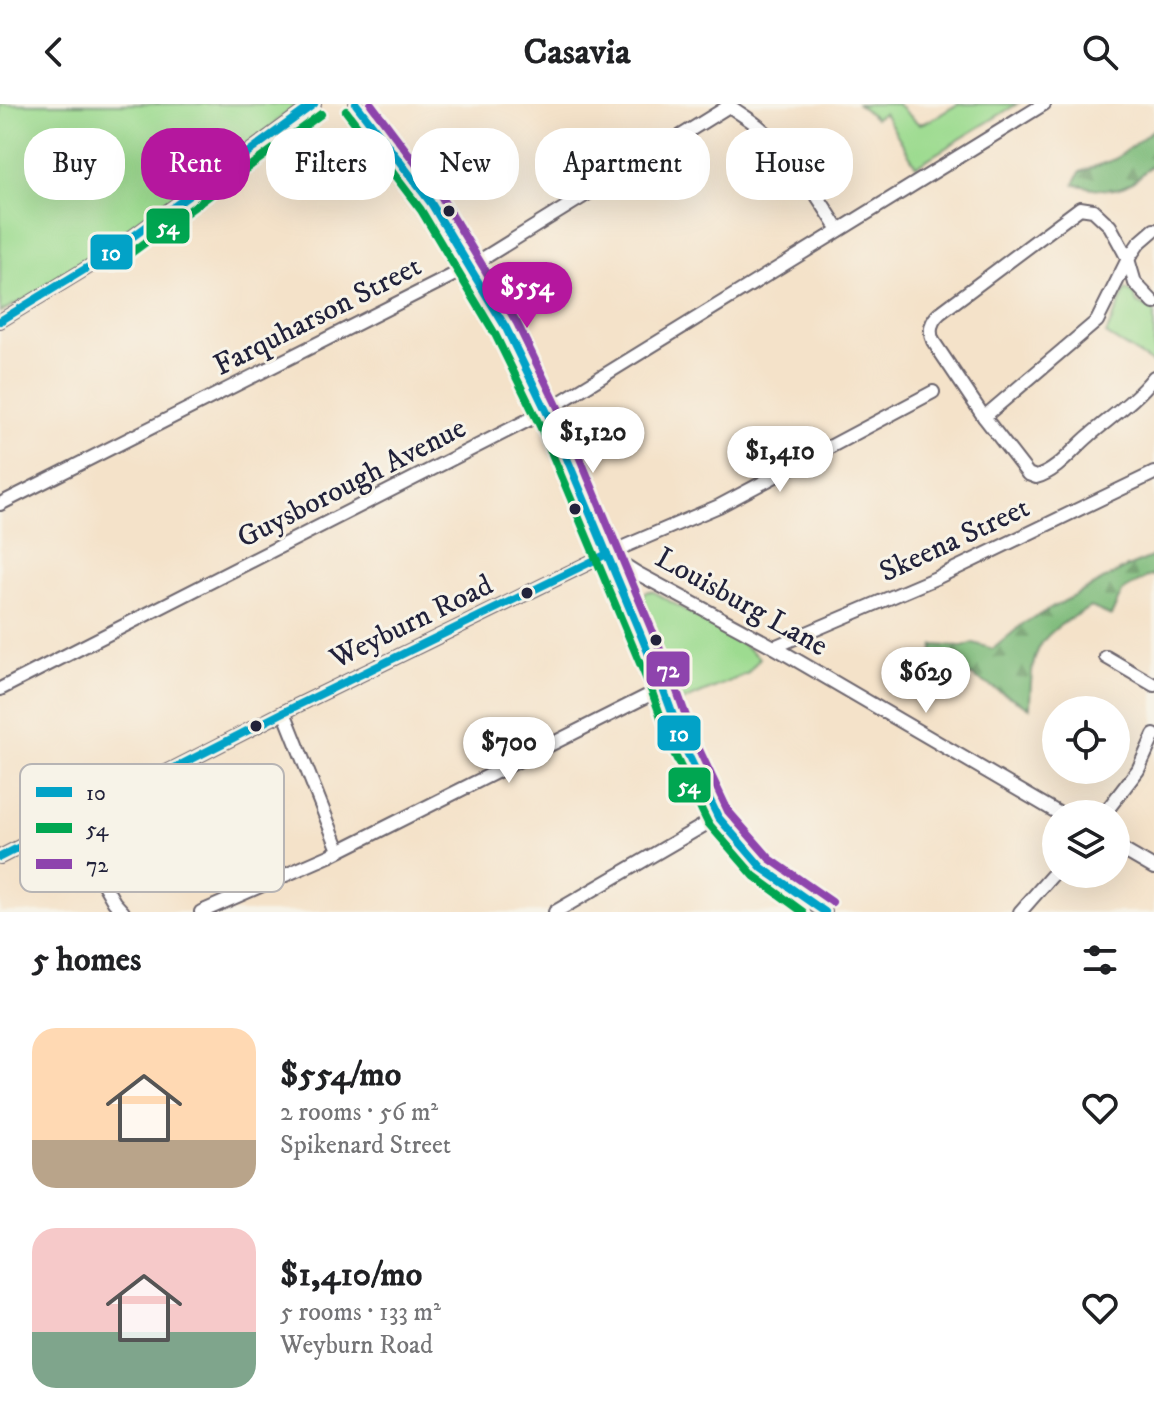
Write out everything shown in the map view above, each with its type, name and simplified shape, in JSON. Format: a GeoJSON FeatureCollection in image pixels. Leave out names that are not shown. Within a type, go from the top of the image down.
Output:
{"type":"FeatureCollection","features":[{"type":"Feature","properties":{"kind":"street"},"geometry":{"type":"LineString","coordinates":[[0,321],[119,247],[314,104]]}},
{"type":"Feature","properties":{"kind":"street"},"geometry":{"type":"LineString","coordinates":[[356,104],[431,203],[506,328],[546,411],[663,688],[688,757],[718,817],[762,868],[825,912]]}},
{"type":"Feature","properties":{"kind":"street","name":"Guysborough Avenue"},"geometry":{"type":"LineString","coordinates":[[0,689],[546,411],[1044,104]]}},
{"type":"Feature","properties":{"kind":"street"},"geometry":{"type":"LineString","coordinates":[[728,105],[758,126],[790,158],[839,230]]}},
{"type":"Feature","properties":{"kind":"street","name":"Farquharson Street"},"geometry":{"type":"LineString","coordinates":[[0,504],[471,266],[728,105]]}},
{"type":"Feature","properties":{"kind":"street"},"geometry":{"type":"LineString","coordinates":[[1154,303],[1135,283],[1128,259],[1110,226],[1093,210],[1080,208],[936,316],[931,328],[933,341],[984,417],[1028,474],[1036,477],[1057,466],[1130,404],[1154,377]]}},
{"type":"Feature","properties":{"kind":"street"},"geometry":{"type":"LineString","coordinates":[[984,417],[1097,321],[1128,259],[1139,243],[1154,230]]}},
{"type":"Feature","properties":{"kind":"street","name":"Weyburn Road"},"geometry":{"type":"LineString","coordinates":[[182,764],[607,554],[719,506],[933,392]]}},
{"type":"Feature","properties":{"kind":"street","name":"Skeena Street"},"geometry":{"type":"LineString","coordinates":[[774,647],[936,578],[1154,473]]}},
{"type":"Feature","properties":{"kind":"street","name":"Louisburg Lane"},"geometry":{"type":"LineString","coordinates":[[607,554],[774,647],[1042,803]]}},
{"type":"Feature","properties":{"kind":"street"},"geometry":{"type":"LineString","coordinates":[[1106,657],[1154,685]]}},
{"type":"Feature","properties":{"kind":"street"},"geometry":{"type":"LineString","coordinates":[[284,875],[663,688]]}},
{"type":"Feature","properties":{"kind":"street"},"geometry":{"type":"LineString","coordinates":[[284,712],[339,850]]}},
{"type":"Feature","properties":{"kind":"street"},"geometry":{"type":"LineString","coordinates":[[1115,800],[1138,770],[1154,735]]}},
{"type":"Feature","properties":{"kind":"street"},"geometry":{"type":"LineString","coordinates":[[555,912],[718,817]]}},
{"type":"Feature","properties":{"kind":"street","name":"Weyburn Road"},"geometry":{"type":"LineString","coordinates":[[0,857],[20,847]]}},
{"type":"Feature","properties":{"kind":"street"},"geometry":{"type":"LineString","coordinates":[[1130,854],[1154,868]]}},
{"type":"Feature","properties":{"kind":"street"},"geometry":{"type":"LineString","coordinates":[[1020,912],[1042,887]]}},
{"type":"Feature","properties":{"kind":"street"},"geometry":{"type":"LineString","coordinates":[[108,892],[123,912]]}},
{"type":"Feature","properties":{"kind":"street"},"geometry":{"type":"LineString","coordinates":[[201,912],[246,892]]}},
{"type":"Feature","properties":{"kind":"green space"},"geometry":{"type":"Polygon","coordinates":[[[0,104],[298,104],[250,143],[250,128],[141,128],[141,200],[181,200],[117,252],[0,312],[0,104]]]}},
{"type":"Feature","properties":{"kind":"green space"},"geometry":{"type":"Polygon","coordinates":[[[858,104],[897,104],[919,124],[958,104],[1017,104],[916,166],[884,113],[875,118],[858,104]]]}},
{"type":"Feature","properties":{"kind":"green space"},"geometry":{"type":"Polygon","coordinates":[[[1154,129],[1154,163],[1134,181],[1109,189],[1074,184],[1080,172],[1115,159],[1154,129]]]}},
{"type":"Feature","properties":{"kind":"green space"},"geometry":{"type":"Polygon","coordinates":[[[1126,289],[1134,294],[1137,303],[1154,310],[1154,364],[1106,334],[1126,289]]]}},
{"type":"Feature","properties":{"kind":"green space"},"geometry":{"type":"Polygon","coordinates":[[[1154,556],[1154,576],[1122,592],[1111,616],[1091,607],[1048,635],[1032,670],[1030,708],[932,654],[934,645],[962,647],[974,643],[993,649],[1024,623],[1127,567],[1154,556]]]}},
{"type":"Feature","properties":{"kind":"green space"},"geometry":{"type":"Polygon","coordinates":[[[648,591],[741,643],[760,658],[747,674],[679,703],[639,610],[639,597],[648,591]]]}},
{"type":"Feature","properties":{"kind":"transit line","name":"10"},"geometry":{"type":"LineString","coordinates":[[0,321],[105,257],[314,104]]}},
{"type":"Feature","properties":{"kind":"transit line","name":"10"},"geometry":{"type":"LineString","coordinates":[[356,104],[431,203],[506,328],[553,425],[663,688],[684,746],[718,817],[762,868],[825,912]]}},
{"type":"Feature","properties":{"kind":"transit line","name":"72"},"geometry":{"type":"LineString","coordinates":[[371,104],[441,197],[517,323],[564,420],[674,683],[695,741],[728,811],[770,859],[832,902]]}},
{"type":"Feature","properties":{"kind":"transit line","name":"54"},"geometry":{"type":"LineString","coordinates":[[346,111],[421,210],[495,334],[542,430],[652,692],[673,751],[708,823],[754,876],[803,912]]}},
{"type":"Feature","properties":{"kind":"transit line","name":"54"},"geometry":{"type":"LineString","coordinates":[[112,267],[321,114]]}},
{"type":"Feature","properties":{"kind":"transit line","name":"10"},"geometry":{"type":"LineString","coordinates":[[182,764],[607,554]]}},
{"type":"Feature","properties":{"kind":"transit line","name":"10"},"geometry":{"type":"LineString","coordinates":[[0,857],[20,847]]}}]}
